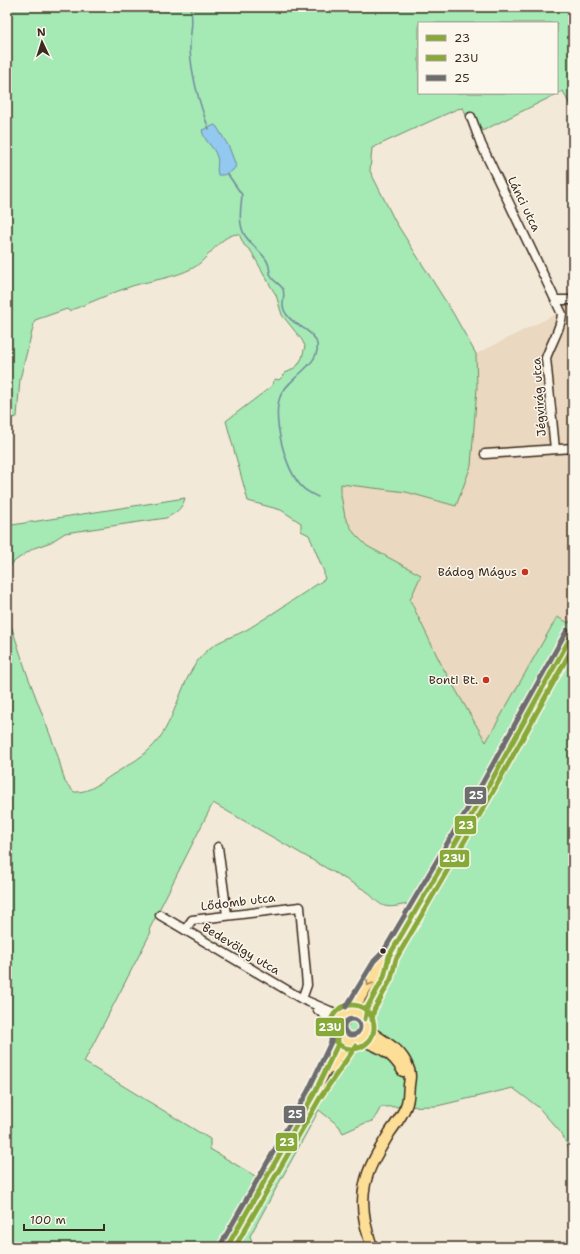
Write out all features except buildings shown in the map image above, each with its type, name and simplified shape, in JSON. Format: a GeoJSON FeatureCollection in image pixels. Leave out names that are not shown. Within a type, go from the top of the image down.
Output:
{"type":"FeatureCollection","features":[{"type":"Feature","properties":{"kind":"main road"},"geometry":{"type":"LineString","coordinates":[[227,1247],[314,1094],[338,1044],[337,1029],[342,1015],[352,1011],[380,965],[389,956],[484,794],[573,633]]}},
{"type":"Feature","properties":{"kind":"main road"},"geometry":{"type":"LineString","coordinates":[[314,1094],[346,1048],[366,1033],[367,1008],[384,977],[389,956]]}},
{"type":"Feature","properties":{"kind":"main road"},"geometry":{"type":"LineString","coordinates":[[352,1011],[359,1013],[366,1024],[392,1045],[400,1054],[409,1069],[410,1078],[406,1107],[375,1157],[365,1185],[363,1195],[364,1216],[372,1247]]}},
{"type":"Feature","properties":{"kind":"main road"},"geometry":{"type":"LineString","coordinates":[[337,1029],[344,1040],[356,1041],[386,1051],[397,1061],[409,1088]]}},
{"type":"Feature","properties":{"kind":"street","name":"Lánci utca"},"geometry":{"type":"LineString","coordinates":[[471,117],[482,144],[556,300]]}},
{"type":"Feature","properties":{"kind":"street"},"geometry":{"type":"LineString","coordinates":[[556,300],[573,300]]}},
{"type":"Feature","properties":{"kind":"street","name":"Jégvirág utca"},"geometry":{"type":"LineString","coordinates":[[555,449],[546,358],[562,321],[562,314],[556,300]]}},
{"type":"Feature","properties":{"kind":"street"},"geometry":{"type":"LineString","coordinates":[[485,454],[573,448]]}},
{"type":"Feature","properties":{"kind":"street"},"geometry":{"type":"LineString","coordinates":[[218,847],[227,915]]}},
{"type":"Feature","properties":{"kind":"street","name":"Lődomb utca"},"geometry":{"type":"LineString","coordinates":[[185,930],[192,920],[300,906],[307,985],[302,999]]}},
{"type":"Feature","properties":{"kind":"street","name":"Bedevölgy utca"},"geometry":{"type":"LineString","coordinates":[[160,915],[309,1003],[342,1015]]}},
{"type":"Feature","properties":{"kind":"street","name":"Bedevölgy utca"},"geometry":{"type":"LineString","coordinates":[[309,1003],[337,1029]]}},
{"type":"Feature","properties":{"kind":"shaded area"},"geometry":{"type":"Polygon","coordinates":[[[557,300],[573,300],[573,616],[569,623],[557,617],[486,743],[442,666],[410,600],[421,575],[367,546],[354,533],[345,517],[340,495],[341,484],[406,492],[456,506],[477,388],[476,354],[560,312],[557,300]]]}},
{"type":"Feature","properties":{"kind":"green space"},"geometry":{"type":"Polygon","coordinates":[[[7,7],[573,7],[573,112],[563,91],[558,93],[558,22],[418,22],[418,94],[557,94],[474,135],[463,108],[457,109],[372,148],[370,171],[395,221],[453,313],[476,354],[477,388],[471,466],[456,506],[406,492],[341,484],[341,495],[345,517],[354,533],[367,546],[421,575],[410,600],[442,666],[486,742],[557,617],[569,623],[573,616],[573,1157],[562,1134],[538,1107],[513,1088],[437,1106],[381,1107],[373,1121],[343,1133],[339,1126],[319,1110],[250,1236],[254,1247],[7,1247],[7,613],[27,674],[57,753],[65,782],[74,792],[79,792],[85,791],[99,784],[136,760],[153,746],[165,729],[193,668],[210,648],[219,642],[248,629],[325,579],[324,572],[309,535],[301,531],[301,523],[281,510],[248,501],[226,421],[272,386],[273,381],[276,379],[279,380],[285,373],[298,365],[302,358],[305,346],[282,315],[276,295],[251,251],[244,245],[239,234],[232,235],[220,242],[199,264],[186,271],[171,277],[132,286],[69,311],[67,309],[35,320],[20,379],[17,417],[7,419],[7,7]],[[213,803],[149,930],[151,932],[84,1062],[210,1139],[210,1149],[265,1182],[349,1024],[417,911],[408,904],[390,907],[382,905],[368,892],[213,803]]]}},
{"type":"Feature","properties":{"kind":"green space"},"geometry":{"type":"Polygon","coordinates":[[[185,498],[178,510],[166,518],[65,533],[51,542],[34,548],[16,560],[7,569],[7,525],[185,498]]]}},
{"type":"Feature","properties":{"kind":"water"},"geometry":{"type":"Polygon","coordinates":[[[215,125],[229,147],[236,166],[231,172],[223,175],[218,175],[218,161],[216,153],[205,138],[202,130],[215,125]]]}},
{"type":"Feature","properties":{"kind":"waterway"},"geometry":{"type":"LineString","coordinates":[[190,7],[192,18],[190,45],[192,70],[199,100],[209,129]]}},
{"type":"Feature","properties":{"kind":"waterway"},"geometry":{"type":"LineString","coordinates":[[227,173],[242,195],[240,220],[244,234],[265,257],[272,278],[283,289],[283,308],[290,319],[312,335],[317,344],[317,352],[314,358],[309,365],[289,384],[280,397],[278,418],[285,456],[295,478],[303,488],[318,497]]}},
{"type":"Feature","properties":{"kind":"transit line","name":"25"},"geometry":{"type":"LineString","coordinates":[[346,1007],[374,961],[383,952],[478,791],[567,630]]}},
{"type":"Feature","properties":{"kind":"transit line","name":"23"},"geometry":{"type":"LineString","coordinates":[[365,1019],[367,1008],[384,977],[389,956],[484,794],[573,633]]}},
{"type":"Feature","properties":{"kind":"transit line","name":"23U"},"geometry":{"type":"LineString","coordinates":[[372,1020],[374,1010],[391,979],[396,959],[490,797],[573,647]]}},
{"type":"Feature","properties":{"kind":"transit line","name":"23U"},"geometry":{"type":"LineString","coordinates":[[348,1005],[356,1005],[361,1006],[368,1011],[373,1018],[374,1027],[373,1036],[368,1043],[361,1048],[348,1049],[340,1046],[333,1039],[330,1031],[330,1023],[333,1015],[340,1008],[348,1005]]}},
{"type":"Feature","properties":{"kind":"transit line","name":"25"},"geometry":{"type":"LineString","coordinates":[[349,1019],[355,1019],[360,1024],[360,1027],[358,1033],[355,1035],[349,1035],[344,1030],[344,1024],[349,1019]]}},
{"type":"Feature","properties":{"kind":"transit line","name":"25"},"geometry":{"type":"LineString","coordinates":[[221,1244],[308,1091],[331,1042],[331,1034]]}},
{"type":"Feature","properties":{"kind":"transit line","name":"23"},"geometry":{"type":"LineString","coordinates":[[227,1247],[314,1094],[338,1044],[338,1034]]}},
{"type":"Feature","properties":{"kind":"transit line","name":"23U"},"geometry":{"type":"LineString","coordinates":[[235,1247],[320,1098],[356,1046]]}},
{"type":"Feature","properties":{"kind":"place","name":"Bádog Mágus"},"geometry":{"type":"Point","coordinates":[525,572]}},
{"type":"Feature","properties":{"kind":"place","name":"Bonti Bt."},"geometry":{"type":"Point","coordinates":[486,680]}}]}
